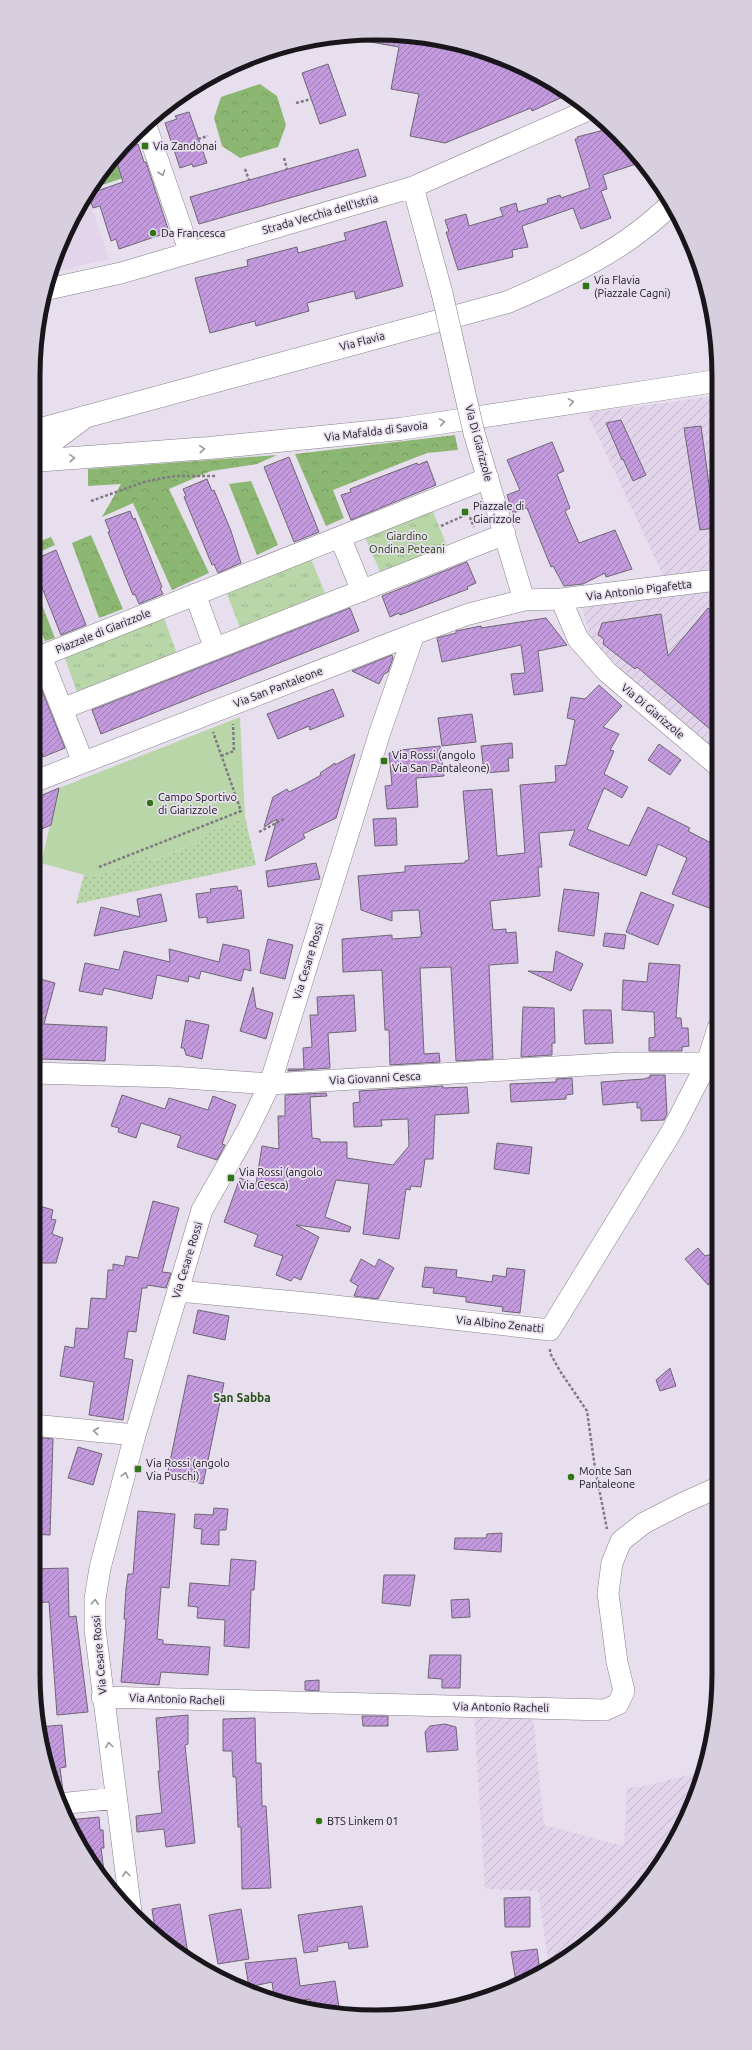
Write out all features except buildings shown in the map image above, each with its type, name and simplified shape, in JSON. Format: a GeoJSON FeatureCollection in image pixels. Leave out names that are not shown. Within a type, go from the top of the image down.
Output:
{"type":"FeatureCollection","features":[{"type":"Feature","properties":{"kind":"street","name":"Strada Vecchia dell'Istria"},"geometry":{"type":"LineString","coordinates":[[51,288],[121,272],[190,253],[413,187],[584,112]]}},
{"type":"Feature","properties":{"kind":"street"},"geometry":{"type":"LineString","coordinates":[[147,129],[190,253]]}},
{"type":"Feature","properties":{"kind":"street","name":"Via Di Giarizzole"},"geometry":{"type":"LineString","coordinates":[[413,187],[442,293],[474,433],[524,600]]}},
{"type":"Feature","properties":{"kind":"street","name":"Via Flavia"},"geometry":{"type":"LineString","coordinates":[[40,429],[86,415],[508,302],[549,284],[624,244],[657,218],[667,208]]}},
{"type":"Feature","properties":{"kind":"street","name":"Via Mafalda di Savoia"},"geometry":{"type":"LineString","coordinates":[[40,460],[209,448],[400,429],[712,382]]}},
{"type":"Feature","properties":{"kind":"street"},"geometry":{"type":"LineString","coordinates":[[40,451],[86,415]]}},
{"type":"Feature","properties":{"kind":"street","name":"Piazzale di Giarizzole"},"geometry":{"type":"LineString","coordinates":[[83,762],[41,656],[488,478]]}},
{"type":"Feature","properties":{"kind":"street"},"geometry":{"type":"LineString","coordinates":[[62,709],[505,534]]}},
{"type":"Feature","properties":{"kind":"street"},"geometry":{"type":"LineString","coordinates":[[340,536],[362,591]]}},
{"type":"Feature","properties":{"kind":"street","name":"Via Antonio Pigafetta"},"geometry":{"type":"LineString","coordinates":[[561,599],[712,581]]}},
{"type":"Feature","properties":{"kind":"street"},"geometry":{"type":"LineString","coordinates":[[195,594],[215,649]]}},
{"type":"Feature","properties":{"kind":"street","name":"Via Di Giarizzole"},"geometry":{"type":"LineString","coordinates":[[561,599],[578,639],[607,672],[712,761]]}},
{"type":"Feature","properties":{"kind":"street"},"geometry":{"type":"LineString","coordinates":[[524,600],[561,599]]}},
{"type":"Feature","properties":{"kind":"street","name":"Via San Pantaleone"},"geometry":{"type":"LineString","coordinates":[[40,779],[414,634],[469,614],[524,600]]}},
{"type":"Feature","properties":{"kind":"street","name":"Via Cesare Rossi"},"geometry":{"type":"LineString","coordinates":[[130,1903],[102,1697],[95,1629],[95,1599],[100,1568],[135,1435],[202,1210],[247,1131],[270,1084],[380,732],[414,634]]}},
{"type":"Feature","properties":{"kind":"street","name":"Via Giovanni Cesca"},"geometry":{"type":"LineString","coordinates":[[40,1073],[171,1077],[270,1084],[622,1063],[712,1064]]}},
{"type":"Feature","properties":{"kind":"street","name":"Via Albino Zenatti"},"geometry":{"type":"LineString","coordinates":[[178,1291],[325,1304],[550,1330],[712,1064]]}},
{"type":"Feature","properties":{"kind":"street"},"geometry":{"type":"LineString","coordinates":[[40,1426],[135,1435]]}},
{"type":"Feature","properties":{"kind":"street","name":"Via Antonio Racheli"},"geometry":{"type":"LineString","coordinates":[[102,1697],[605,1710],[618,1704],[624,1691],[617,1662],[608,1593],[612,1563],[621,1541],[644,1523],[683,1502],[712,1490]]}},
{"type":"Feature","properties":{"kind":"street"},"geometry":{"type":"LineString","coordinates":[[66,1803],[116,1798]]}},
{"type":"Feature","properties":{"kind":"path"},"geometry":{"type":"LineString","coordinates":[[296,103],[311,99]]}},
{"type":"Feature","properties":{"kind":"path"},"geometry":{"type":"LineString","coordinates":[[198,139],[208,136]]}},
{"type":"Feature","properties":{"kind":"path"},"geometry":{"type":"LineString","coordinates":[[284,158],[287,169]]}},
{"type":"Feature","properties":{"kind":"path"},"geometry":{"type":"LineString","coordinates":[[246,169],[249,180]]}},
{"type":"Feature","properties":{"kind":"path"},"geometry":{"type":"LineString","coordinates":[[91,501],[147,481],[175,476],[216,476]]}},
{"type":"Feature","properties":{"kind":"path"},"geometry":{"type":"LineString","coordinates":[[465,507],[476,530]]}},
{"type":"Feature","properties":{"kind":"path"},"geometry":{"type":"LineString","coordinates":[[441,526],[468,514]]}},
{"type":"Feature","properties":{"kind":"path"},"geometry":{"type":"LineString","coordinates":[[221,756],[234,751],[233,705]]}},
{"type":"Feature","properties":{"kind":"path"},"geometry":{"type":"LineString","coordinates":[[99,867],[241,811],[206,715]]}},
{"type":"Feature","properties":{"kind":"path"},"geometry":{"type":"LineString","coordinates":[[259,832],[284,819]]}},
{"type":"Feature","properties":{"kind":"path"},"geometry":{"type":"LineString","coordinates":[[550,1330],[550,1354],[587,1412],[606,1528],[621,1541]]}},
{"type":"Feature","properties":{"kind":"shaded area"},"geometry":{"type":"Polygon","coordinates":[[[89,201],[109,259],[57,271],[75,227],[89,201]]]}},
{"type":"Feature","properties":{"kind":"shaded area"},"geometry":{"type":"Polygon","coordinates":[[[712,397],[712,747],[630,678],[590,638],[578,590],[663,575],[587,413],[712,397]]]}},
{"type":"Feature","properties":{"kind":"shaded area"},"geometry":{"type":"Polygon","coordinates":[[[474,1714],[533,1715],[544,1825],[624,1846],[627,1788],[646,1786],[697,1773],[677,1823],[667,1842],[643,1879],[614,1912],[598,1927],[581,1941],[548,1962],[538,1891],[485,1889],[474,1714]]]}},
{"type":"Feature","properties":{"kind":"green space"},"geometry":{"type":"Polygon","coordinates":[[[260,84],[277,96],[286,125],[278,147],[240,158],[222,146],[214,118],[221,97],[260,84]]]}},
{"type":"Feature","properties":{"kind":"green space"},"geometry":{"type":"Polygon","coordinates":[[[117,161],[123,178],[99,186],[117,161]]]}},
{"type":"Feature","properties":{"kind":"green space"},"geometry":{"type":"Polygon","coordinates":[[[455,435],[458,450],[427,453],[333,490],[344,518],[326,526],[295,454],[455,435]]]}},
{"type":"Feature","properties":{"kind":"green space"},"geometry":{"type":"Polygon","coordinates":[[[277,455],[257,464],[211,471],[169,489],[209,573],[172,590],[133,503],[102,517],[121,484],[88,486],[88,469],[277,455]]]}},
{"type":"Feature","properties":{"kind":"green space"},"geometry":{"type":"Polygon","coordinates":[[[251,481],[278,545],[257,555],[229,484],[251,481]]]}},
{"type":"Feature","properties":{"kind":"green space","name":"Giardino Ondina Peteani"},"geometry":{"type":"Polygon","coordinates":[[[432,509],[448,548],[382,576],[365,537],[432,509]]]}},
{"type":"Feature","properties":{"kind":"green space"},"geometry":{"type":"Polygon","coordinates":[[[91,535],[123,609],[99,618],[72,543],[91,535]]]}},
{"type":"Feature","properties":{"kind":"green space"},"geometry":{"type":"Polygon","coordinates":[[[51,537],[55,545],[40,552],[40,541],[51,537]]]}},
{"type":"Feature","properties":{"kind":"green space"},"geometry":{"type":"Polygon","coordinates":[[[311,559],[325,593],[240,628],[227,594],[311,559]]]}},
{"type":"Feature","properties":{"kind":"green space"},"geometry":{"type":"Polygon","coordinates":[[[40,600],[55,638],[45,641],[40,629],[40,600]]]}},
{"type":"Feature","properties":{"kind":"green space"},"geometry":{"type":"Polygon","coordinates":[[[164,618],[177,654],[77,692],[64,656],[164,618]]]}},
{"type":"Feature","properties":{"kind":"green space","name":"Campo Sportivo di Giarizzole"},"geometry":{"type":"Polygon","coordinates":[[[240,717],[245,817],[198,836],[200,842],[152,861],[150,855],[92,877],[41,863],[59,788],[240,717]]]}},
{"type":"Feature","properties":{"kind":"green space"},"geometry":{"type":"Polygon","coordinates":[[[245,817],[256,865],[76,904],[84,875],[92,877],[150,855],[153,861],[200,842],[198,836],[245,817]]]}},
{"type":"Feature","properties":{"kind":"place","name":"Via Zandonai"},"geometry":{"type":"Point","coordinates":[145,146]}},
{"type":"Feature","properties":{"kind":"place","name":"Da Francesca"},"geometry":{"type":"Point","coordinates":[153,233]}},
{"type":"Feature","properties":{"kind":"place","name":"Via Flavia (Piazzale Cagni)"},"geometry":{"type":"Point","coordinates":[586,286]}},
{"type":"Feature","properties":{"kind":"place","name":"Piazzale di Giarizzole"},"geometry":{"type":"Point","coordinates":[465,512]}},
{"type":"Feature","properties":{"kind":"place","name":"Via Rossi (angolo Via San Pantaleone)"},"geometry":{"type":"Point","coordinates":[384,761]}},
{"type":"Feature","properties":{"kind":"place","name":"Campo Sportivo di Giarizzole"},"geometry":{"type":"Point","coordinates":[150,803]}},
{"type":"Feature","properties":{"kind":"place","name":"Via Rossi (angolo Via Cesca)"},"geometry":{"type":"Point","coordinates":[231,1178]}},
{"type":"Feature","properties":{"kind":"place","name":"Via Rossi (angolo Via Puschi)"},"geometry":{"type":"Point","coordinates":[138,1469]}},
{"type":"Feature","properties":{"kind":"place","name":"Monte San Pantaleone"},"geometry":{"type":"Point","coordinates":[571,1477]}},
{"type":"Feature","properties":{"kind":"place","name":"BTS Linkem 01"},"geometry":{"type":"Point","coordinates":[319,1821]}},
{"type":"Feature","properties":{"kind":"district","name":"San Sabba"},"geometry":{"type":"Point","coordinates":[242,1397]}}]}
